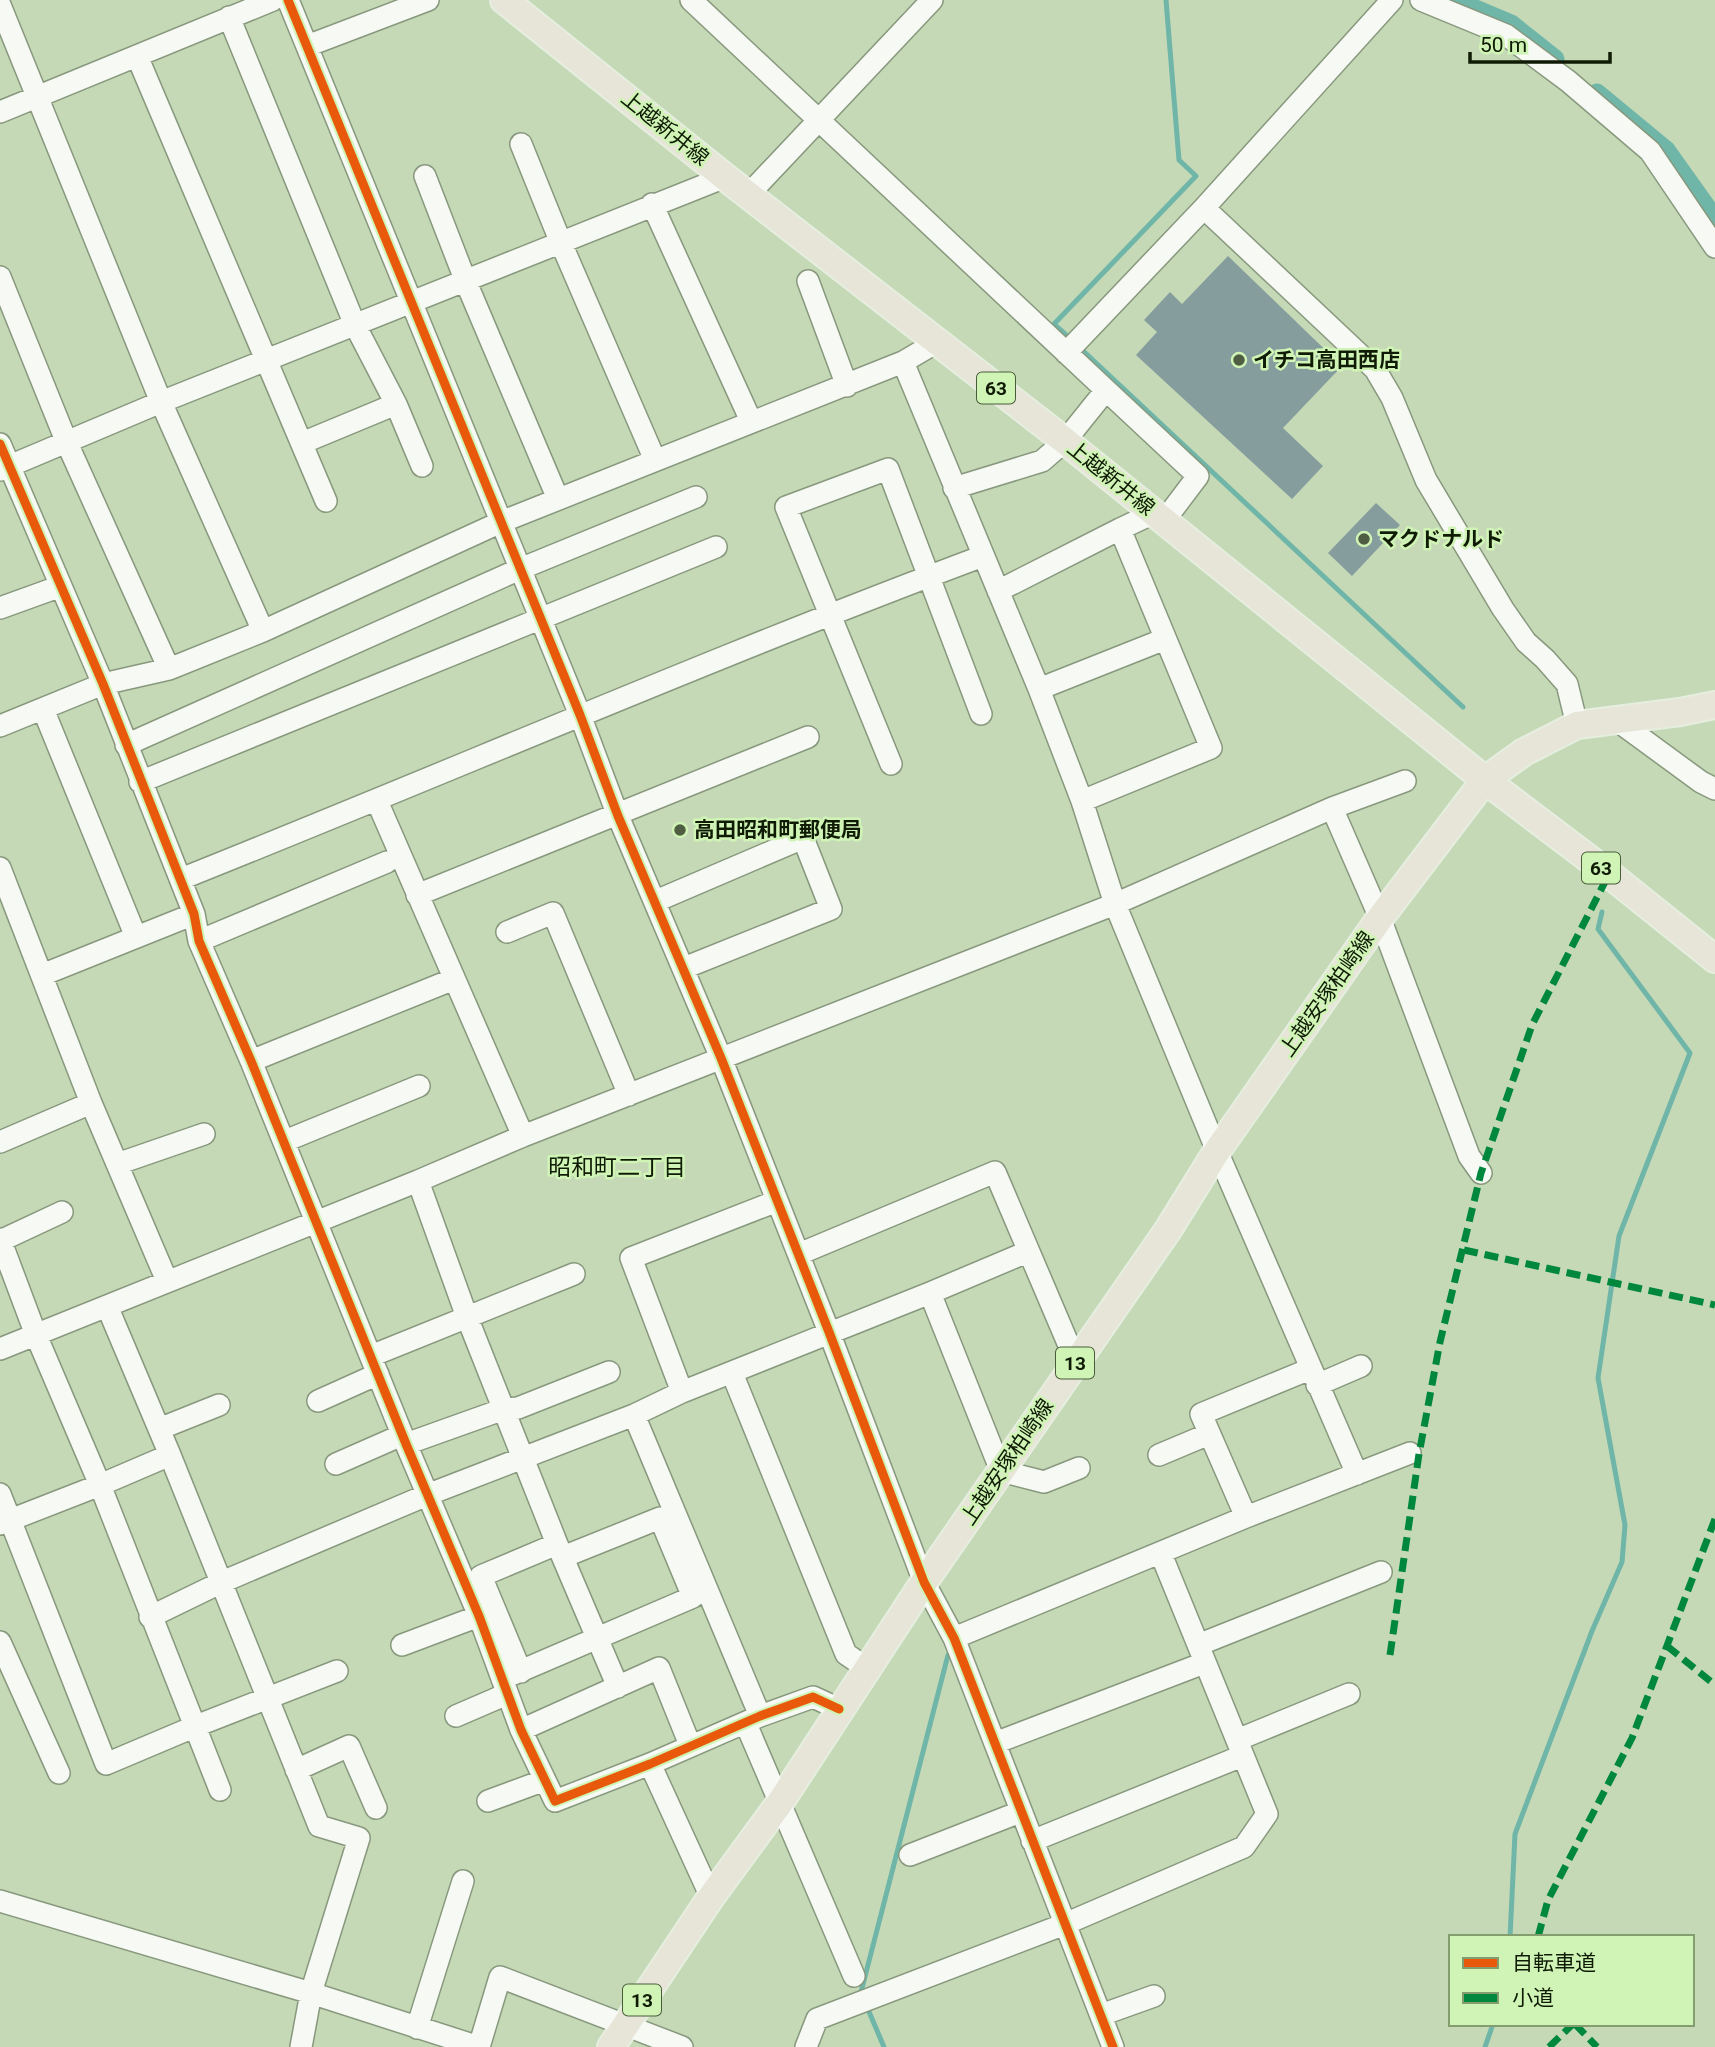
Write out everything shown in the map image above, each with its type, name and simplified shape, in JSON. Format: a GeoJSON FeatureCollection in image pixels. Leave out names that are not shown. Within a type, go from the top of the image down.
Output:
{"type":"FeatureCollection","features":[{"type":"Feature","properties":{"kind":"main road","name":"上越新井線"},"geometry":{"type":"LineString","coordinates":[[504,0],[725,177],[1065,441],[1485,780],[1715,959]]}},
{"type":"Feature","properties":{"kind":"main road","name":"上越安塚柏崎線"},"geometry":{"type":"LineString","coordinates":[[618,2036],[711,1897],[779,1804],[924,1582],[1168,1230],[1217,1152],[1380,918],[1485,780],[1524,752],[1577,725],[1715,705]]}},
{"type":"Feature","properties":{"kind":"street"},"geometry":{"type":"LineString","coordinates":[[0,112],[273,0]]}},
{"type":"Feature","properties":{"kind":"street"},"geometry":{"type":"LineString","coordinates":[[288,0],[580,715],[618,816],[721,1058],[924,1582],[954,1638],[1113,2047]]}},
{"type":"Feature","properties":{"kind":"street"},"geometry":{"type":"LineString","coordinates":[[307,46],[428,0]]}},
{"type":"Feature","properties":{"kind":"street"},"geometry":{"type":"LineString","coordinates":[[691,0],[1198,476],[1159,517],[1120,529],[998,591]]}},
{"type":"Feature","properties":{"kind":"street"},"geometry":{"type":"LineString","coordinates":[[749,194],[932,0]]}},
{"type":"Feature","properties":{"kind":"street"},"geometry":{"type":"LineString","coordinates":[[1066,353],[1203,208],[1392,0]]}},
{"type":"Feature","properties":{"kind":"street"},"geometry":{"type":"LineString","coordinates":[[1421,0],[1506,35],[1568,81],[1650,151],[1715,247]]}},
{"type":"Feature","properties":{"kind":"street"},"geometry":{"type":"LineString","coordinates":[[0,5],[161,402],[263,631]]}},
{"type":"Feature","properties":{"kind":"street"},"geometry":{"type":"LineString","coordinates":[[229,17],[355,325],[397,404],[422,466]]}},
{"type":"Feature","properties":{"kind":"street"},"geometry":{"type":"LineString","coordinates":[[137,55],[326,501]]}},
{"type":"Feature","properties":{"kind":"street"},"geometry":{"type":"LineString","coordinates":[[521,144],[655,460]]}},
{"type":"Feature","properties":{"kind":"street"},"geometry":{"type":"LineString","coordinates":[[425,176],[466,282],[558,499]]}},
{"type":"Feature","properties":{"kind":"street"},"geometry":{"type":"LineString","coordinates":[[5,468],[161,402],[725,177]]}},
{"type":"Feature","properties":{"kind":"street"},"geometry":{"type":"LineString","coordinates":[[652,204],[751,421]]}},
{"type":"Feature","properties":{"kind":"street"},"geometry":{"type":"LineString","coordinates":[[1203,208],[1375,369],[1392,398],[1426,480],[1503,609],[1526,642],[1567,684],[1577,725]]}},
{"type":"Feature","properties":{"kind":"street"},"geometry":{"type":"LineString","coordinates":[[0,276],[67,443],[169,669]]}},
{"type":"Feature","properties":{"kind":"street"},"geometry":{"type":"LineString","coordinates":[[808,281],[847,386]]}},
{"type":"Feature","properties":{"kind":"street"},"geometry":{"type":"LineString","coordinates":[[0,726],[103,684],[169,669],[263,631],[501,522],[751,421],[847,386],[903,362],[937,342]]}},
{"type":"Feature","properties":{"kind":"street"},"geometry":{"type":"LineString","coordinates":[[903,362],[1039,690],[1082,801],[1115,904],[1217,1152],[1357,1474]]}},
{"type":"Feature","properties":{"kind":"street"},"geometry":{"type":"LineString","coordinates":[[954,488],[1042,460],[1065,441],[1105,390]]}},
{"type":"Feature","properties":{"kind":"street"},"geometry":{"type":"LineString","coordinates":[[302,443],[397,404]]}},
{"type":"Feature","properties":{"kind":"street"},"geometry":{"type":"LineString","coordinates":[[0,444],[5,468],[61,586],[103,684],[181,879],[194,914],[199,941],[285,1141],[427,1495],[510,1682]]}},
{"type":"Feature","properties":{"kind":"street"},"geometry":{"type":"LineString","coordinates":[[891,764],[786,507],[888,469],[981,714]]}},
{"type":"Feature","properties":{"kind":"street"},"geometry":{"type":"LineString","coordinates":[[126,745],[520,569],[696,497]]}},
{"type":"Feature","properties":{"kind":"street"},"geometry":{"type":"LineString","coordinates":[[1082,801],[1212,748],[1120,529]]}},
{"type":"Feature","properties":{"kind":"street"},"geometry":{"type":"LineString","coordinates":[[140,782],[716,547]]}},
{"type":"Feature","properties":{"kind":"street"},"geometry":{"type":"LineString","coordinates":[[181,879],[830,614],[983,556]]}},
{"type":"Feature","properties":{"kind":"street"},"geometry":{"type":"LineString","coordinates":[[0,608],[61,586]]}},
{"type":"Feature","properties":{"kind":"street"},"geometry":{"type":"LineString","coordinates":[[1039,690],[1165,639]]}},
{"type":"Feature","properties":{"kind":"street"},"geometry":{"type":"LineString","coordinates":[[43,709],[136,937]]}},
{"type":"Feature","properties":{"kind":"street"},"geometry":{"type":"LineString","coordinates":[[1615,719],[1701,782],[1715,789]]}},
{"type":"Feature","properties":{"kind":"street"},"geometry":{"type":"LineString","coordinates":[[417,895],[808,737]]}},
{"type":"Feature","properties":{"kind":"street"},"geometry":{"type":"LineString","coordinates":[[0,1349],[523,1136],[1115,904],[1332,808],[1405,780]]}},
{"type":"Feature","properties":{"kind":"street"},"geometry":{"type":"LineString","coordinates":[[377,801],[523,1136]]}},
{"type":"Feature","properties":{"kind":"street"},"geometry":{"type":"LineString","coordinates":[[1332,808],[1380,918],[1469,1156],[1481,1172]]}},
{"type":"Feature","properties":{"kind":"street"},"geometry":{"type":"LineString","coordinates":[[656,901],[803,838],[831,909],[684,968]]}},
{"type":"Feature","properties":{"kind":"street"},"geometry":{"type":"LineString","coordinates":[[199,941],[387,862]]}},
{"type":"Feature","properties":{"kind":"street"},"geometry":{"type":"LineString","coordinates":[[0,868],[91,1103],[167,1281]]}},
{"type":"Feature","properties":{"kind":"street"},"geometry":{"type":"LineString","coordinates":[[507,932],[553,912],[629,1095]]}},
{"type":"Feature","properties":{"kind":"street"},"geometry":{"type":"LineString","coordinates":[[42,975],[194,914]]}},
{"type":"Feature","properties":{"kind":"street"},"geometry":{"type":"LineString","coordinates":[[251,1061],[454,979]]}},
{"type":"Feature","properties":{"kind":"street"},"geometry":{"type":"LineString","coordinates":[[285,1141],[419,1086]]}},
{"type":"Feature","properties":{"kind":"street"},"geometry":{"type":"LineString","coordinates":[[0,1142],[91,1103]]}},
{"type":"Feature","properties":{"kind":"street"},"geometry":{"type":"LineString","coordinates":[[117,1164],[204,1134]]}},
{"type":"Feature","properties":{"kind":"street"},"geometry":{"type":"LineString","coordinates":[[799,1254],[995,1172],[1076,1362]]}},
{"type":"Feature","properties":{"kind":"street"},"geometry":{"type":"LineString","coordinates":[[418,1181],[467,1317],[560,1551],[618,1687]]}},
{"type":"Feature","properties":{"kind":"street"},"geometry":{"type":"LineString","coordinates":[[682,1392],[623,1262],[777,1201]]}},
{"type":"Feature","properties":{"kind":"street"},"geometry":{"type":"LineString","coordinates":[[62,1212],[0,1240],[220,1790]]}},
{"type":"Feature","properties":{"kind":"street"},"geometry":{"type":"LineString","coordinates":[[150,1617],[222,1582],[427,1495],[634,1415],[682,1392],[930,1293],[1027,1251]]}},
{"type":"Feature","properties":{"kind":"street"},"geometry":{"type":"LineString","coordinates":[[318,1401],[375,1365],[467,1317],[574,1274]]}},
{"type":"Feature","properties":{"kind":"street"},"geometry":{"type":"LineString","coordinates":[[930,1293],[1002,1471],[1044,1482],[1079,1468]]}},
{"type":"Feature","properties":{"kind":"street"},"geometry":{"type":"LineString","coordinates":[[107,1306],[222,1582],[319,1826],[359,1838],[311,1993],[301,2047]]}},
{"type":"Feature","properties":{"kind":"street"},"geometry":{"type":"LineString","coordinates":[[1246,1517],[1201,1414],[1313,1377],[1361,1366]]}},
{"type":"Feature","properties":{"kind":"street"},"geometry":{"type":"LineString","coordinates":[[336,1464],[404,1439],[504,1409],[518,1408],[609,1372]]}},
{"type":"Feature","properties":{"kind":"street"},"geometry":{"type":"LineString","coordinates":[[732,1373],[846,1654],[867,1669]]}},
{"type":"Feature","properties":{"kind":"street"},"geometry":{"type":"LineString","coordinates":[[159,1429],[219,1405]]}},
{"type":"Feature","properties":{"kind":"street"},"geometry":{"type":"LineString","coordinates":[[634,1415],[753,1720],[779,1804],[854,1976]]}},
{"type":"Feature","properties":{"kind":"street"},"geometry":{"type":"LineString","coordinates":[[1159,1455],[1209,1434]]}},
{"type":"Feature","properties":{"kind":"street"},"geometry":{"type":"LineString","coordinates":[[954,1638],[1246,1517],[1410,1453]]}},
{"type":"Feature","properties":{"kind":"street"},"geometry":{"type":"LineString","coordinates":[[5,1522],[170,1455]]}},
{"type":"Feature","properties":{"kind":"street"},"geometry":{"type":"LineString","coordinates":[[0,1494],[5,1522],[106,1765],[196,1726],[337,1671]]}},
{"type":"Feature","properties":{"kind":"street"},"geometry":{"type":"LineString","coordinates":[[456,1716],[510,1682],[598,1637],[693,1597],[660,1518],[481,1576],[510,1682],[521,1730],[555,1801],[813,1697],[839,1710]]}},
{"type":"Feature","properties":{"kind":"street"},"geometry":{"type":"LineString","coordinates":[[806,2047],[817,2019],[1065,1924],[1244,1847],[1268,1814],[1161,1554]]}},
{"type":"Feature","properties":{"kind":"street"},"geometry":{"type":"LineString","coordinates":[[995,1743],[1381,1572]]}},
{"type":"Feature","properties":{"kind":"street"},"geometry":{"type":"LineString","coordinates":[[402,1645],[479,1616]]}},
{"type":"Feature","properties":{"kind":"street"},"geometry":{"type":"LineString","coordinates":[[0,1642],[59,1773]]}},
{"type":"Feature","properties":{"kind":"street"},"geometry":{"type":"LineString","coordinates":[[521,1730],[659,1668],[690,1745]]}},
{"type":"Feature","properties":{"kind":"street"},"geometry":{"type":"LineString","coordinates":[[1032,1841],[1239,1748],[1349,1694]]}},
{"type":"Feature","properties":{"kind":"street"},"geometry":{"type":"LineString","coordinates":[[296,1770],[349,1746],[376,1808]]}},
{"type":"Feature","properties":{"kind":"street"},"geometry":{"type":"LineString","coordinates":[[650,1764],[711,1897]]}},
{"type":"Feature","properties":{"kind":"street"},"geometry":{"type":"LineString","coordinates":[[488,1801],[545,1780]]}},
{"type":"Feature","properties":{"kind":"street"},"geometry":{"type":"LineString","coordinates":[[910,1855],[1020,1812]]}},
{"type":"Feature","properties":{"kind":"street"},"geometry":{"type":"LineString","coordinates":[[418,2028],[463,1881]]}},
{"type":"Feature","properties":{"kind":"street"},"geometry":{"type":"LineString","coordinates":[[0,1901],[311,1993],[479,2047],[500,1977],[618,2036],[682,2047]]}},
{"type":"Feature","properties":{"kind":"street"},"geometry":{"type":"LineString","coordinates":[[1101,2015],[1154,1996]]}},
{"type":"Feature","properties":{"kind":"building","name":"イチコ高田西店"},"geometry":{"type":"Polygon","coordinates":[[[1228,256],[1342,366],[1283,428],[1323,466],[1292,499],[1136,355],[1157,332],[1144,320],[1170,292],[1182,304],[1228,256]]]}},
{"type":"Feature","properties":{"kind":"building","name":"マクドナルド"},"geometry":{"type":"Polygon","coordinates":[[[1376,503],[1400,525],[1352,576],[1328,553],[1376,503]]]}},
{"type":"Feature","properties":{"kind":"waterway"},"geometry":{"type":"LineString","coordinates":[[1072,340],[1054,324],[1196,176],[1179,160],[1166,0]]}},
{"type":"Feature","properties":{"kind":"waterway"},"geometry":{"type":"LineString","coordinates":[[1454,0],[1511,24],[1555,59]]}},
{"type":"Feature","properties":{"kind":"waterway"},"geometry":{"type":"LineString","coordinates":[[1597,93],[1666,150],[1715,219]]}},
{"type":"Feature","properties":{"kind":"waterway"},"geometry":{"type":"LineString","coordinates":[[1079,347],[1463,707]]}},
{"type":"Feature","properties":{"kind":"waterway"},"geometry":{"type":"LineString","coordinates":[[1510,1935],[1515,1834],[1592,1631],[1622,1562],[1625,1525],[1598,1378],[1619,1236],[1690,1053],[1598,929],[1602,912]]}},
{"type":"Feature","properties":{"kind":"waterway"},"geometry":{"type":"LineString","coordinates":[[864,1998],[861,1992],[948,1655]]}},
{"type":"Feature","properties":{"kind":"waterway"},"geometry":{"type":"LineString","coordinates":[[867,2007],[884,2047]]}},
{"type":"Feature","properties":{"kind":"waterway"},"geometry":{"type":"LineString","coordinates":[[1485,2047],[1492,2026]]}},
{"type":"Feature","properties":{"kind":"marked path"},"geometry":{"type":"LineString","coordinates":[[1390,1655],[1419,1454],[1440,1342],[1481,1173],[1532,1025],[1609,874]]}},
{"type":"Feature","properties":{"kind":"marked path"},"geometry":{"type":"LineString","coordinates":[[1464,1250],[1715,1305]]}},
{"type":"Feature","properties":{"kind":"marked path"},"geometry":{"type":"LineString","coordinates":[[1539,1935],[1548,1900],[1632,1738],[1715,1519]]}},
{"type":"Feature","properties":{"kind":"marked path"},"geometry":{"type":"LineString","coordinates":[[1667,1646],[1715,1685]]}},
{"type":"Feature","properties":{"kind":"marked path"},"geometry":{"type":"LineString","coordinates":[[1549,2047],[1571,2026]]}},
{"type":"Feature","properties":{"kind":"marked path"},"geometry":{"type":"LineString","coordinates":[[1577,2026],[1597,2047]]}},
{"type":"Feature","properties":{"kind":"cycle path"},"geometry":{"type":"LineString","coordinates":[[288,0],[580,715],[618,816],[721,1058],[924,1582],[954,1638],[1113,2047]]}},
{"type":"Feature","properties":{"kind":"cycle path"},"geometry":{"type":"LineString","coordinates":[[0,444],[103,684],[194,914],[199,941],[479,1616],[521,1730],[555,1801],[650,1764],[760,1716],[813,1697],[839,1709]]}},
{"type":"Feature","properties":{"kind":"place","name":"イチコ高田西店"},"geometry":{"type":"Point","coordinates":[1239,360]}},
{"type":"Feature","properties":{"kind":"place","name":"マクドナルド"},"geometry":{"type":"Point","coordinates":[1364,539]}},
{"type":"Feature","properties":{"kind":"place","name":"高田昭和町郵便局"},"geometry":{"type":"Point","coordinates":[680,830]}},
{"type":"Feature","properties":{"kind":"district","name":"昭和町二丁目"},"geometry":{"type":"Point","coordinates":[617,1167]}}]}
